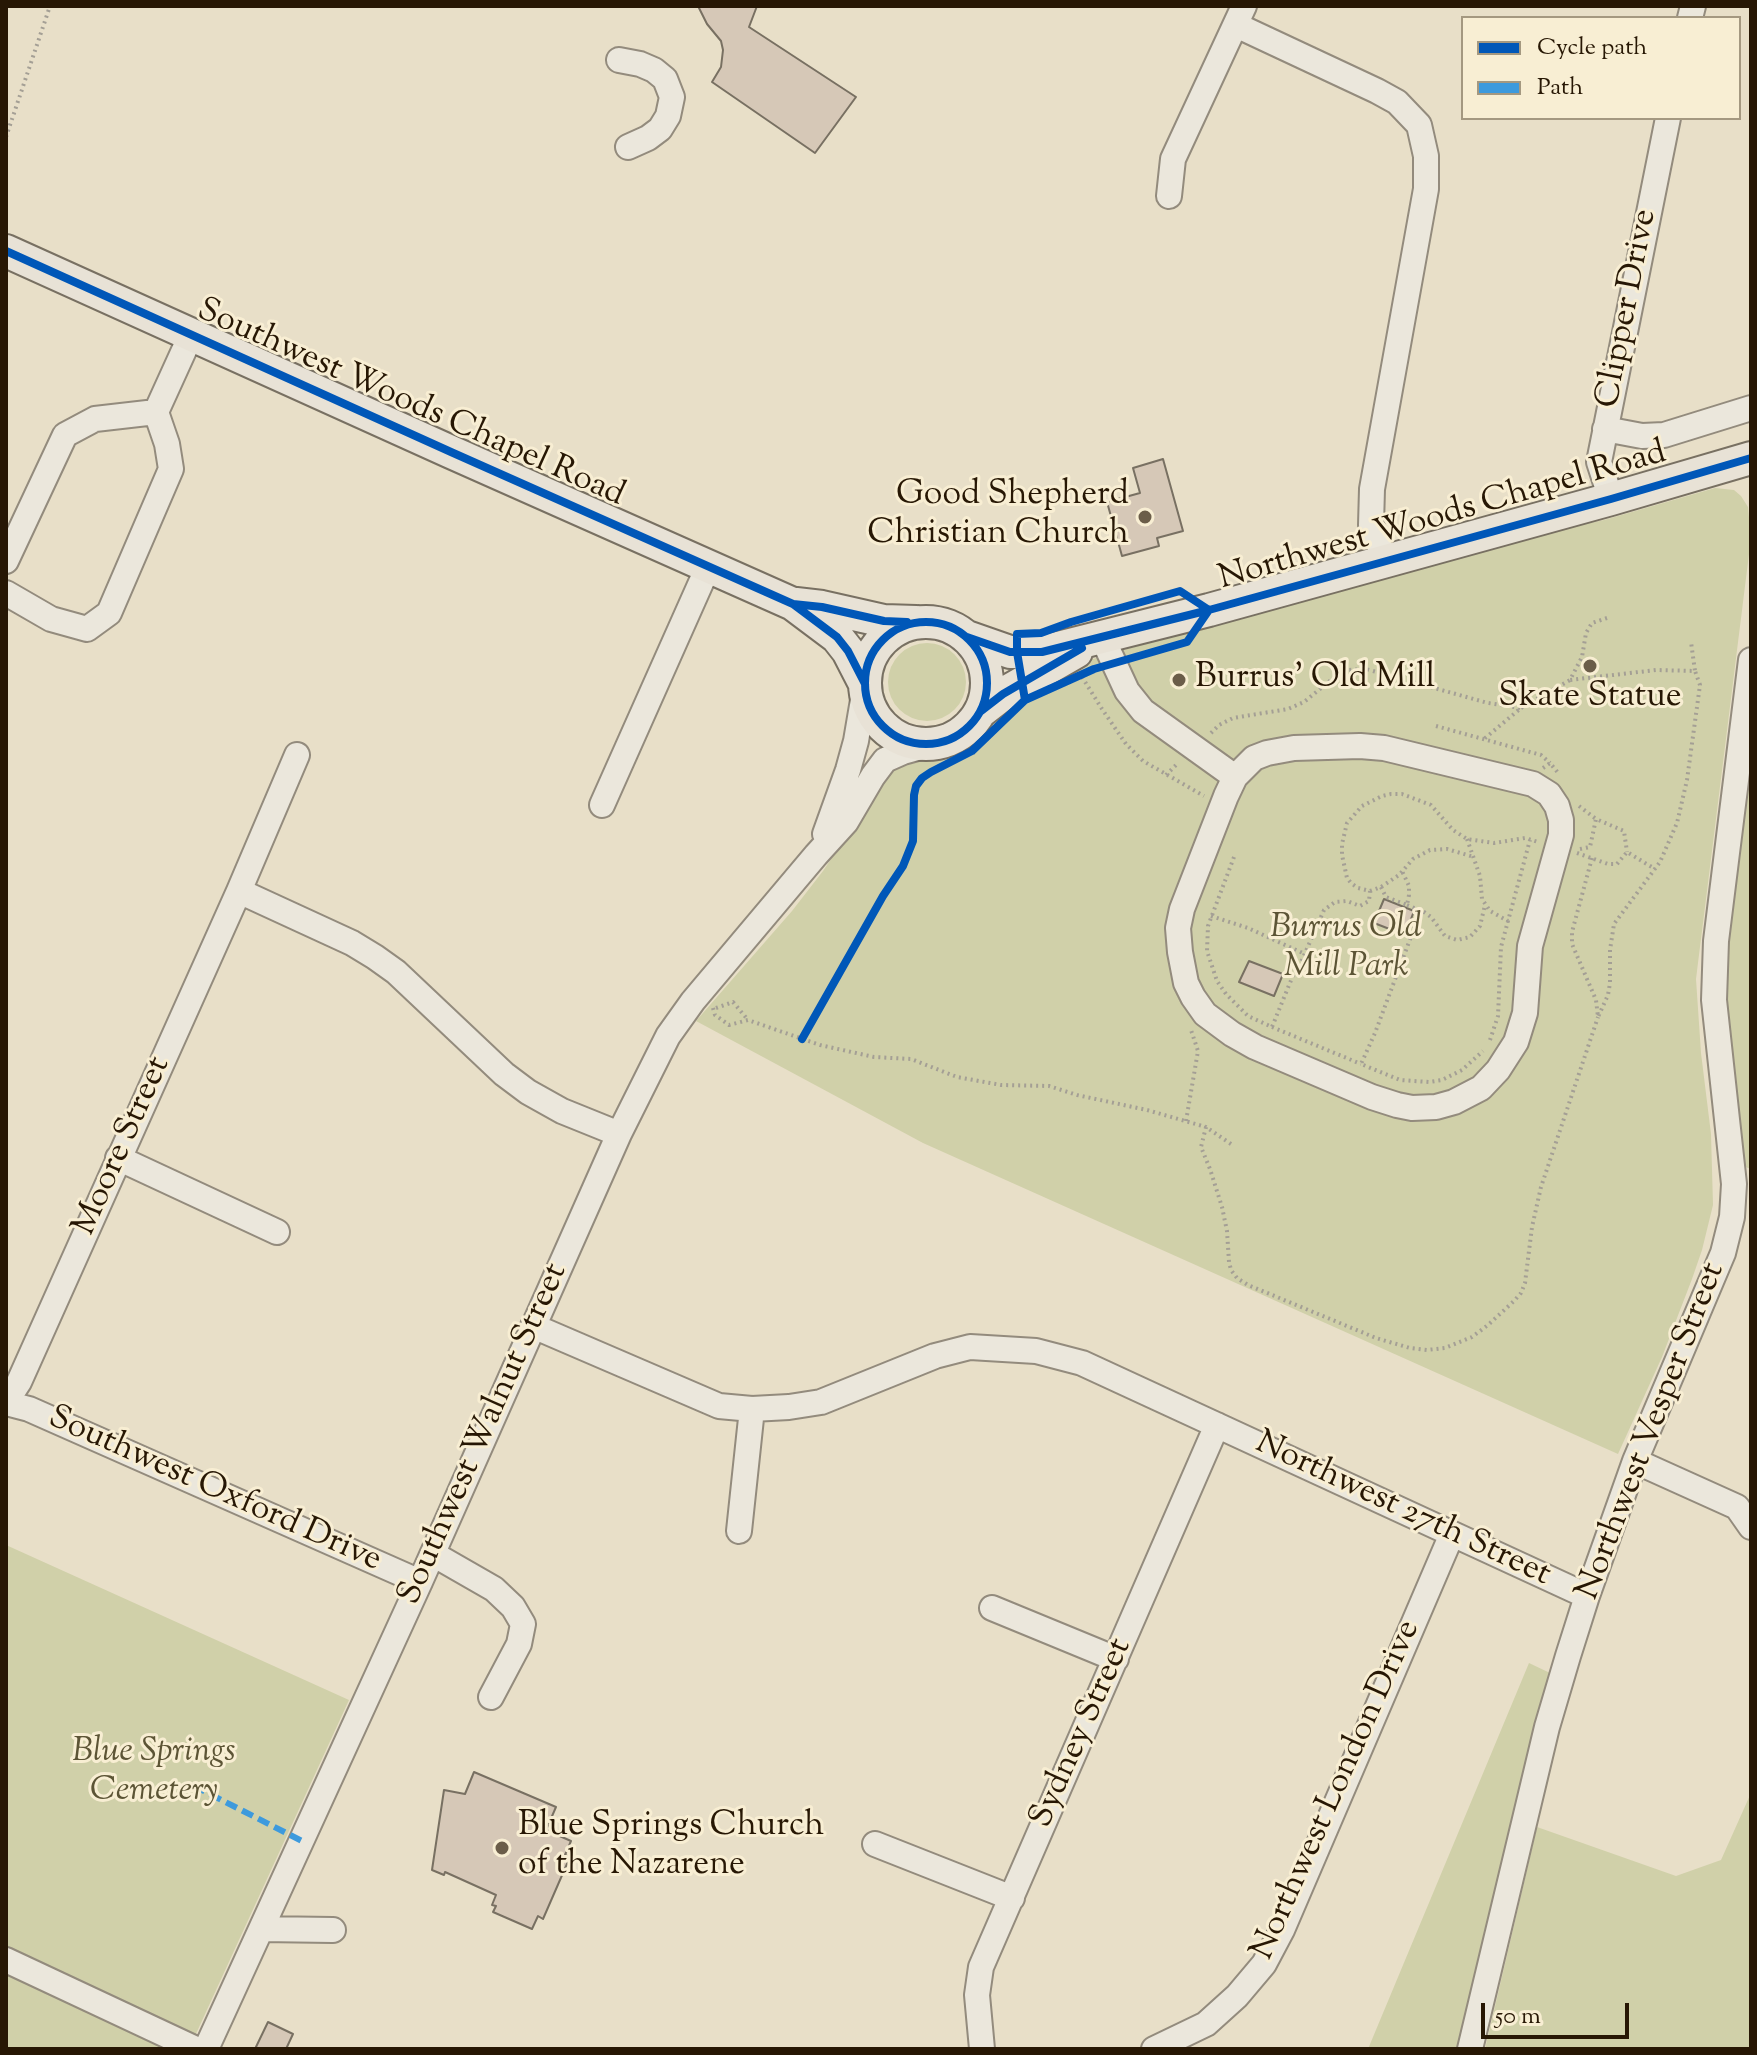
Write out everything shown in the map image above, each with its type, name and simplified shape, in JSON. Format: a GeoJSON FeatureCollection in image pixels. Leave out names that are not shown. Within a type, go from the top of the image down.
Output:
{"type":"FeatureCollection","features":[{"type":"Feature","properties":{"kind":"main road","name":"Southwest Woods Chapel Road"},"geometry":{"type":"LineString","coordinates":[[6,251],[793,604],[837,637],[848,651],[864,689]]}},
{"type":"Feature","properties":{"kind":"main road","name":"Northwest Woods Chapel Road"},"geometry":{"type":"LineString","coordinates":[[981,711],[1003,694],[1209,610],[1751,459]]}},
{"type":"Feature","properties":{"kind":"main road","name":"Southwest Woods Chapel Road"},"geometry":{"type":"LineString","coordinates":[[793,604],[884,621],[931,622]]}},
{"type":"Feature","properties":{"kind":"main road"},"geometry":{"type":"LineString","coordinates":[[931,622],[950,626],[967,637],[980,653],[987,672],[987,692],[981,711],[968,727],[952,739],[932,744],[912,743],[894,736],[879,722],[864,689],[867,664],[877,646],[892,632],[910,624],[931,622]]}},
{"type":"Feature","properties":{"kind":"main road","name":"Northwest Woods Chapel Road"},"geometry":{"type":"LineString","coordinates":[[967,637],[994,648],[1017,652],[1108,650]]}},
{"type":"Feature","properties":{"kind":"street"},"geometry":{"type":"LineString","coordinates":[[1169,196],[1173,159],[1240,16],[1397,102],[1419,125],[1426,156],[1426,189],[1372,489],[1371,525],[1385,560]]}},
{"type":"Feature","properties":{"kind":"street"},"geometry":{"type":"LineString","coordinates":[[619,60],[654,70],[665,79],[672,97],[668,116],[660,129],[628,147]]}},
{"type":"Feature","properties":{"kind":"street","name":"Clipper Drive"},"geometry":{"type":"LineString","coordinates":[[1611,499],[1599,462],[1668,120]]}},
{"type":"Feature","properties":{"kind":"street"},"geometry":{"type":"LineString","coordinates":[[6,593],[51,619],[87,629],[109,613],[171,469],[167,444],[156,412],[191,335]]}},
{"type":"Feature","properties":{"kind":"street"},"geometry":{"type":"LineString","coordinates":[[1605,429],[1642,436],[1664,435],[1751,408]]}},
{"type":"Feature","properties":{"kind":"street"},"geometry":{"type":"LineString","coordinates":[[6,561],[65,435],[95,419],[156,412]]}},
{"type":"Feature","properties":{"kind":"street"},"geometry":{"type":"LineString","coordinates":[[602,805],[708,567]]}},
{"type":"Feature","properties":{"kind":"street"},"geometry":{"type":"LineString","coordinates":[[1108,650],[1127,691],[1143,711],[1235,777]]}},
{"type":"Feature","properties":{"kind":"street","name":"Northwest Vesper Street"},"geometry":{"type":"LineString","coordinates":[[1470,2049],[1547,1727],[1587,1596],[1635,1461],[1723,1253],[1732,1217],[1734,1184],[1714,1000],[1716,941],[1751,660]]}},
{"type":"Feature","properties":{"kind":"street","name":"Southwest Walnut Street"},"geometry":{"type":"LineString","coordinates":[[816,855],[848,770],[864,689]]}},
{"type":"Feature","properties":{"kind":"street","name":"Southwest Walnut Street"},"geometry":{"type":"LineString","coordinates":[[206,2049],[433,1554],[619,1134],[668,1036],[693,1001],[846,822],[885,760],[932,744]]}},
{"type":"Feature","properties":{"kind":"street"},"geometry":{"type":"LineString","coordinates":[[1360,746],[1384,748],[1533,784],[1549,794],[1557,806],[1561,835],[1530,946],[1525,1013],[1509,1054],[1481,1088],[1436,1107],[1397,1105],[1255,1047],[1205,1014],[1186,983],[1178,928],[1182,909],[1235,777],[1254,758],[1267,753],[1294,748],[1360,746]]}},
{"type":"Feature","properties":{"kind":"street","name":"Moore Street"},"geometry":{"type":"LineString","coordinates":[[6,1402],[19,1382],[297,755]]}},
{"type":"Feature","properties":{"kind":"street"},"geometry":{"type":"LineString","coordinates":[[239,891],[352,943],[375,957],[396,972],[504,1074],[528,1092],[562,1111],[619,1134]]}},
{"type":"Feature","properties":{"kind":"street"},"geometry":{"type":"LineString","coordinates":[[118,1158],[277,1232]]}},
{"type":"Feature","properties":{"kind":"street","name":"Northwest 27th Street"},"geometry":{"type":"LineString","coordinates":[[533,1326],[719,1406],[752,1409],[821,1402],[935,1356],[970,1347],[1036,1351],[1082,1363],[1587,1596]]}},
{"type":"Feature","properties":{"kind":"street","name":"Southwest Oxford Drive"},"geometry":{"type":"LineString","coordinates":[[6,1402],[29,1409],[420,1582]]}},
{"type":"Feature","properties":{"kind":"street"},"geometry":{"type":"LineString","coordinates":[[739,1531],[752,1409]]}},
{"type":"Feature","properties":{"kind":"street","name":"Sydney Street"},"geometry":{"type":"LineString","coordinates":[[982,2049],[977,1995],[981,1967],[1217,1425]]}},
{"type":"Feature","properties":{"kind":"street"},"geometry":{"type":"LineString","coordinates":[[1635,1461],[1737,1507],[1751,1527]]}},
{"type":"Feature","properties":{"kind":"street","name":"Northwest London Drive"},"geometry":{"type":"LineString","coordinates":[[1154,2049],[1206,2024],[1237,1996],[1264,1964],[1289,1916],[1452,1534]]}},
{"type":"Feature","properties":{"kind":"street"},"geometry":{"type":"LineString","coordinates":[[433,1554],[494,1589],[513,1607],[523,1624],[519,1644],[491,1697]]}},
{"type":"Feature","properties":{"kind":"street"},"geometry":{"type":"LineString","coordinates":[[992,1608],[1116,1659]]}},
{"type":"Feature","properties":{"kind":"street"},"geometry":{"type":"LineString","coordinates":[[875,1844],[1012,1898]]}},
{"type":"Feature","properties":{"kind":"street"},"geometry":{"type":"LineString","coordinates":[[261,1929],[333,1930]]}},
{"type":"Feature","properties":{"kind":"street"},"geometry":{"type":"LineString","coordinates":[[6,1960],[196,2049]]}},
{"type":"Feature","properties":{"kind":"path"},"geometry":{"type":"LineString","coordinates":[[6,137],[50,6]]}},
{"type":"Feature","properties":{"kind":"path"},"geometry":{"type":"LineString","coordinates":[[1570,680],[1582,657],[1586,633],[1592,623],[1607,618]]}},
{"type":"Feature","properties":{"kind":"path"},"geometry":{"type":"LineString","coordinates":[[1206,1127],[1201,1147],[1222,1207],[1231,1270],[1248,1285],[1376,1338],[1427,1350],[1445,1348],[1472,1337],[1504,1312],[1521,1293],[1525,1283],[1541,1187],[1608,995],[1614,924],[1655,869],[1677,823],[1687,780],[1700,685],[1691,642]]}},
{"type":"Feature","properties":{"kind":"path"},"geometry":{"type":"LineString","coordinates":[[1067,681],[1080,675],[1108,650]]}},
{"type":"Feature","properties":{"kind":"path"},"geometry":{"type":"LineString","coordinates":[[1203,740],[1219,725],[1233,718],[1288,709],[1304,702],[1348,670],[1366,669],[1385,673],[1488,703],[1521,708]]}},
{"type":"Feature","properties":{"kind":"path"},"geometry":{"type":"LineString","coordinates":[[1484,739],[1521,708],[1570,680],[1656,670],[1695,671]]}},
{"type":"Feature","properties":{"kind":"path"},"geometry":{"type":"LineString","coordinates":[[1080,675],[1126,744],[1143,761],[1208,798]]}},
{"type":"Feature","properties":{"kind":"path"},"geometry":{"type":"LineString","coordinates":[[1436,726],[1541,755],[1550,763]]}},
{"type":"Feature","properties":{"kind":"path"},"geometry":{"type":"LineString","coordinates":[[1166,775],[1184,757]]}},
{"type":"Feature","properties":{"kind":"path"},"geometry":{"type":"LineString","coordinates":[[1474,857],[1447,849],[1430,850],[1413,859],[1381,887],[1370,891],[1358,888],[1347,878],[1342,844],[1347,823],[1362,806],[1391,794],[1402,794],[1431,805],[1453,830],[1467,839],[1494,843],[1518,838],[1548,845]]}},
{"type":"Feature","properties":{"kind":"path"},"geometry":{"type":"LineString","coordinates":[[1596,819],[1624,831],[1627,852],[1617,864],[1608,864],[1573,851],[1590,847],[1596,819]]}},
{"type":"Feature","properties":{"kind":"path"},"geometry":{"type":"LineString","coordinates":[[1467,839],[1480,876],[1482,899],[1500,919],[1508,921]]}},
{"type":"Feature","properties":{"kind":"path"},"geometry":{"type":"LineString","coordinates":[[1234,857],[1208,926],[1207,951],[1217,981],[1226,994],[1248,1016],[1272,1027],[1400,1080],[1429,1082],[1451,1076],[1474,1061],[1489,1041],[1498,1016],[1501,947],[1531,840]]}},
{"type":"Feature","properties":{"kind":"path"},"geometry":{"type":"LineString","coordinates":[[1627,852],[1655,869]]}},
{"type":"Feature","properties":{"kind":"path"},"geometry":{"type":"LineString","coordinates":[[1592,858],[1572,932],[1572,944],[1596,1000],[1598,1017]]}},
{"type":"Feature","properties":{"kind":"path"},"geometry":{"type":"LineString","coordinates":[[1402,871],[1409,886],[1407,905]]}},
{"type":"Feature","properties":{"kind":"path"},"geometry":{"type":"LineString","coordinates":[[1381,887],[1386,897],[1431,917],[1445,936],[1452,939],[1470,937],[1480,926],[1485,905]]}},
{"type":"Feature","properties":{"kind":"path"},"geometry":{"type":"LineString","coordinates":[[1272,1027],[1320,915],[1329,904],[1341,901],[1365,905],[1369,901],[1370,891]]}},
{"type":"Feature","properties":{"kind":"path"},"geometry":{"type":"LineString","coordinates":[[1361,1064],[1421,910]]}},
{"type":"Feature","properties":{"kind":"path"},"geometry":{"type":"LineString","coordinates":[[1211,916],[1248,928],[1305,954]]}},
{"type":"Feature","properties":{"kind":"path"},"geometry":{"type":"LineString","coordinates":[[748,1020],[729,1025],[711,1008],[733,1002],[748,1020],[802,1039],[874,1057],[911,1059],[957,1077],[1001,1085],[1049,1086],[1147,1110],[1206,1127],[1231,1144]]}},
{"type":"Feature","properties":{"kind":"path"},"geometry":{"type":"LineString","coordinates":[[802,1039],[808,1028]]}},
{"type":"Feature","properties":{"kind":"green space","name":"Burrus Old Mill Park"},"geometry":{"type":"Polygon","coordinates":[[[1715,488],[1734,490],[1741,496],[1748,507],[1751,538],[1696,979],[1711,1134],[1713,1205],[1692,1279],[1662,1357],[1618,1454],[923,1143],[696,1021],[823,871],[892,768],[931,754],[967,736],[1000,706],[1075,664],[1500,542],[1604,520],[1715,488]]]}},
{"type":"Feature","properties":{"kind":"green space"},"geometry":{"type":"Polygon","coordinates":[[[927,643],[942,646],[955,654],[963,667],[966,682],[963,697],[955,710],[942,718],[927,721],[912,718],[899,710],[891,697],[888,682],[891,667],[899,654],[912,646],[927,643]]]}},
{"type":"Feature","properties":{"kind":"green space"},"geometry":{"type":"Polygon","coordinates":[[[1751,738],[1751,1169],[1743,1166],[1742,1132],[1732,1090],[1725,1020],[1724,943],[1751,738]]]}},
{"type":"Feature","properties":{"kind":"green space","name":"Blue Springs Cemetery"},"geometry":{"type":"Polygon","coordinates":[[[6,1545],[349,1700],[189,2049],[6,2049],[6,1545]]]}},
{"type":"Feature","properties":{"kind":"green space"},"geometry":{"type":"Polygon","coordinates":[[[1529,1663],[1550,1673],[1458,2049],[1368,2049],[1529,1663]]]}},
{"type":"Feature","properties":{"kind":"green space"},"geometry":{"type":"Polygon","coordinates":[[[1751,1793],[1751,2049],[1485,2049],[1537,1827],[1676,1876],[1721,1860],[1751,1793]]]}},
{"type":"Feature","properties":{"kind":"building"},"geometry":{"type":"Polygon","coordinates":[[[698,6],[757,6],[749,27],[856,97],[815,153],[712,82],[721,67],[723,50],[721,41],[698,6]]]}},
{"type":"Feature","properties":{"kind":"building","name":"Good Shepherd Christian Church"},"geometry":{"type":"Polygon","coordinates":[[[1163,459],[1183,531],[1157,538],[1159,546],[1122,556],[1107,502],[1140,493],[1133,468],[1163,459]]]}},
{"type":"Feature","properties":{"kind":"building"},"geometry":{"type":"Polygon","coordinates":[[[1384,899],[1414,911],[1405,935],[1374,923],[1384,899]]]}},
{"type":"Feature","properties":{"kind":"building"},"geometry":{"type":"Polygon","coordinates":[[[1249,961],[1283,974],[1274,996],[1239,982],[1249,961]]]}},
{"type":"Feature","properties":{"kind":"building","name":"Blue Springs Church of the Nazarene"},"geometry":{"type":"Polygon","coordinates":[[[474,1772],[556,1807],[546,1830],[571,1841],[565,1855],[570,1857],[543,1919],[538,1916],[532,1929],[493,1912],[496,1895],[445,1872],[444,1875],[432,1870],[444,1790],[465,1794],[474,1772]]]}},
{"type":"Feature","properties":{"kind":"building"},"geometry":{"type":"Polygon","coordinates":[[[268,2022],[293,2034],[286,2049],[255,2049],[268,2022]]]}},
{"type":"Feature","properties":{"kind":"marked path"},"geometry":{"type":"LineString","coordinates":[[194,1786],[302,1841]]}},
{"type":"Feature","properties":{"kind":"cycle path"},"geometry":{"type":"LineString","coordinates":[[6,251],[793,604],[837,637],[865,684]]}},
{"type":"Feature","properties":{"kind":"cycle path"},"geometry":{"type":"LineString","coordinates":[[967,637],[1010,652],[1042,652],[1209,610],[1751,458]]}},
{"type":"Feature","properties":{"kind":"cycle path"},"geometry":{"type":"LineString","coordinates":[[1025,700],[1017,634],[1041,633],[1180,591],[1209,610]]}},
{"type":"Feature","properties":{"kind":"cycle path"},"geometry":{"type":"LineString","coordinates":[[793,604],[884,621],[907,622]]}},
{"type":"Feature","properties":{"kind":"cycle path"},"geometry":{"type":"LineString","coordinates":[[802,1039],[903,866],[913,841],[914,795],[922,778],[972,751],[1025,700],[1094,669],[1187,642],[1209,610]]}},
{"type":"Feature","properties":{"kind":"cycle path"},"geometry":{"type":"LineString","coordinates":[[926,622],[949,627],[969,640],[982,660],[987,683],[982,706],[969,726],[949,739],[926,744],[903,739],[883,726],[870,706],[865,683],[870,660],[883,640],[903,627],[926,622]]}},
{"type":"Feature","properties":{"kind":"cycle path"},"geometry":{"type":"LineString","coordinates":[[981,711],[1003,694],[1082,648]]}},
{"type":"Feature","properties":{"kind":"place","name":"Good Shepherd Christian Church"},"geometry":{"type":"Point","coordinates":[1145,517]}},
{"type":"Feature","properties":{"kind":"place","name":"Skate Statue"},"geometry":{"type":"Point","coordinates":[1590,666]}},
{"type":"Feature","properties":{"kind":"place","name":"Burrus' Old Mill"},"geometry":{"type":"Point","coordinates":[1179,680]}},
{"type":"Feature","properties":{"kind":"place","name":"Blue Springs Church of the Nazarene"},"geometry":{"type":"Point","coordinates":[502,1848]}}]}
